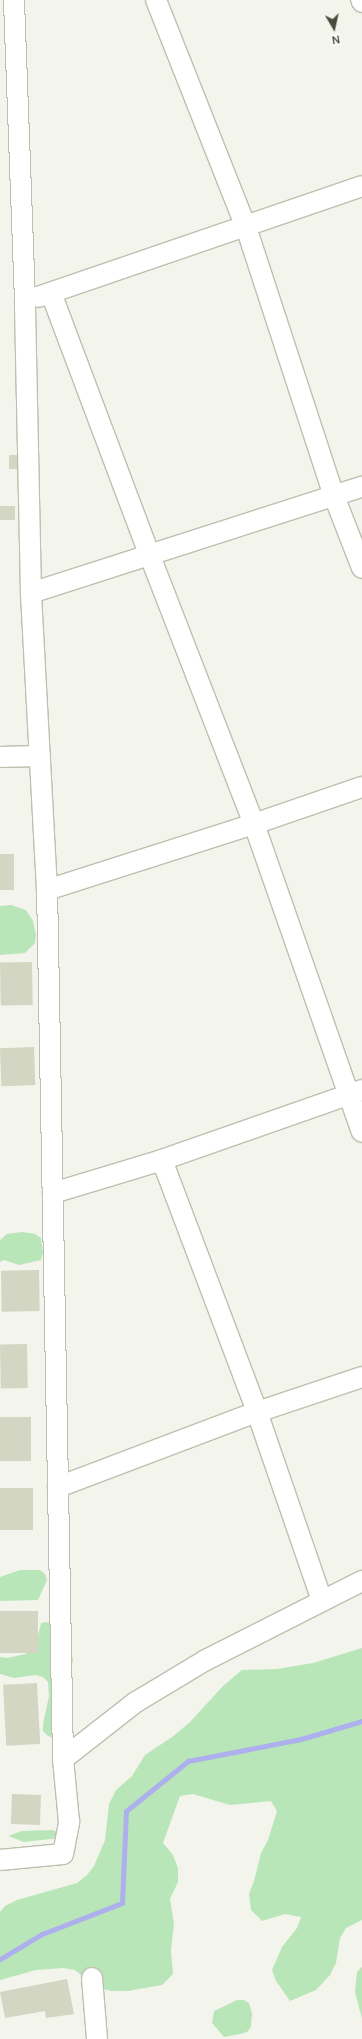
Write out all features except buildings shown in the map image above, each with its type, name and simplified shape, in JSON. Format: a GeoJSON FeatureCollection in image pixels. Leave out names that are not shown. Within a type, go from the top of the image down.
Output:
{"type":"FeatureCollection","features":[{"type":"Feature","properties":{"kind":"street"},"geometry":{"type":"LineString","coordinates":[[9,1860],[63,1854],[69,1822],[62,1759],[53,1193],[46,890],[31,593],[25,301],[14,0]]}},
{"type":"Feature","properties":{"kind":"street"},"geometry":{"type":"LineString","coordinates":[[156,0],[246,227],[334,496],[362,568]]}},
{"type":"Feature","properties":{"kind":"street"},"geometry":{"type":"LineString","coordinates":[[25,301],[246,227],[362,186]]}},
{"type":"Feature","properties":{"kind":"street"},"geometry":{"type":"LineString","coordinates":[[52,293],[150,556],[254,824],[355,1093],[362,1132]]}},
{"type":"Feature","properties":{"kind":"street"},"geometry":{"type":"LineString","coordinates":[[31,593],[362,487]]}},
{"type":"Feature","properties":{"kind":"street"},"geometry":{"type":"LineString","coordinates":[[0,757],[40,756]]}},
{"type":"Feature","properties":{"kind":"street"},"geometry":{"type":"LineString","coordinates":[[46,890],[254,824],[362,787]]}},
{"type":"Feature","properties":{"kind":"street"},"geometry":{"type":"LineString","coordinates":[[53,1193],[162,1160],[355,1093]]}},
{"type":"Feature","properties":{"kind":"street"},"geometry":{"type":"LineString","coordinates":[[162,1160],[257,1412],[322,1601]]}},
{"type":"Feature","properties":{"kind":"street"},"geometry":{"type":"LineString","coordinates":[[58,1487],[257,1412],[362,1377]]}},
{"type":"Feature","properties":{"kind":"street"},"geometry":{"type":"LineString","coordinates":[[62,1759],[136,1702],[206,1660],[362,1581]]}},
{"type":"Feature","properties":{"kind":"street"},"geometry":{"type":"LineString","coordinates":[[92,1978],[97,2039]]}},
{"type":"Feature","properties":{"kind":"green space"},"geometry":{"type":"Polygon","coordinates":[[[11,905],[26,910],[33,921],[36,935],[35,943],[25,953],[0,955],[0,906],[11,905]]]}},
{"type":"Feature","properties":{"kind":"green space"},"geometry":{"type":"Polygon","coordinates":[[[22,1232],[35,1234],[41,1238],[43,1252],[41,1260],[19,1265],[4,1260],[0,1262],[0,1240],[7,1234],[22,1232]]]}},
{"type":"Feature","properties":{"kind":"green space"},"geometry":{"type":"Polygon","coordinates":[[[20,1570],[40,1570],[45,1574],[47,1580],[38,1600],[0,1601],[0,1577],[20,1570]]]}},
{"type":"Feature","properties":{"kind":"green space"},"geometry":{"type":"Polygon","coordinates":[[[41,1623],[54,1623],[70,1647],[73,1660],[62,1703],[57,1739],[48,1736],[43,1731],[49,1696],[48,1682],[43,1677],[36,1675],[14,1678],[0,1674],[0,1657],[7,1658],[26,1654],[36,1645],[41,1623]]]}},
{"type":"Feature","properties":{"kind":"green space"},"geometry":{"type":"Polygon","coordinates":[[[362,1648],[362,1920],[346,1928],[340,1938],[336,1963],[330,1975],[316,1990],[290,2001],[276,1981],[272,1970],[282,1947],[297,1928],[301,1917],[285,1914],[262,1921],[251,1910],[249,1894],[261,1853],[268,1840],[277,1811],[271,1801],[230,1805],[193,1794],[180,1796],[163,1843],[173,1855],[178,1868],[178,1882],[170,1899],[174,1924],[171,1950],[173,1974],[162,1985],[128,1991],[111,1991],[96,1987],[75,1970],[63,1968],[36,1970],[0,1980],[0,1912],[5,1906],[17,1900],[77,1883],[87,1875],[94,1866],[105,1840],[109,1804],[116,1790],[132,1776],[145,1755],[172,1737],[190,1722],[223,1686],[242,1670],[277,1669],[313,1663],[362,1648]]]}},
{"type":"Feature","properties":{"kind":"green space"},"geometry":{"type":"Polygon","coordinates":[[[52,1830],[59,1832],[59,1838],[24,1842],[8,1836],[22,1831],[52,1830]]]}},
{"type":"Feature","properties":{"kind":"green space"},"geometry":{"type":"Polygon","coordinates":[[[362,1967],[362,2019],[355,1992],[357,1972],[362,1967]]]}},
{"type":"Feature","properties":{"kind":"green space"},"geometry":{"type":"Polygon","coordinates":[[[237,2000],[244,2000],[249,2003],[252,2013],[251,2027],[247,2032],[224,2037],[212,2023],[214,2011],[237,2000]]]}},
{"type":"Feature","properties":{"kind":"waterway"},"geometry":{"type":"LineString","coordinates":[[0,1959],[42,1934],[122,1903],[126,1811],[188,1761],[301,1739],[362,1721]]}}]}
